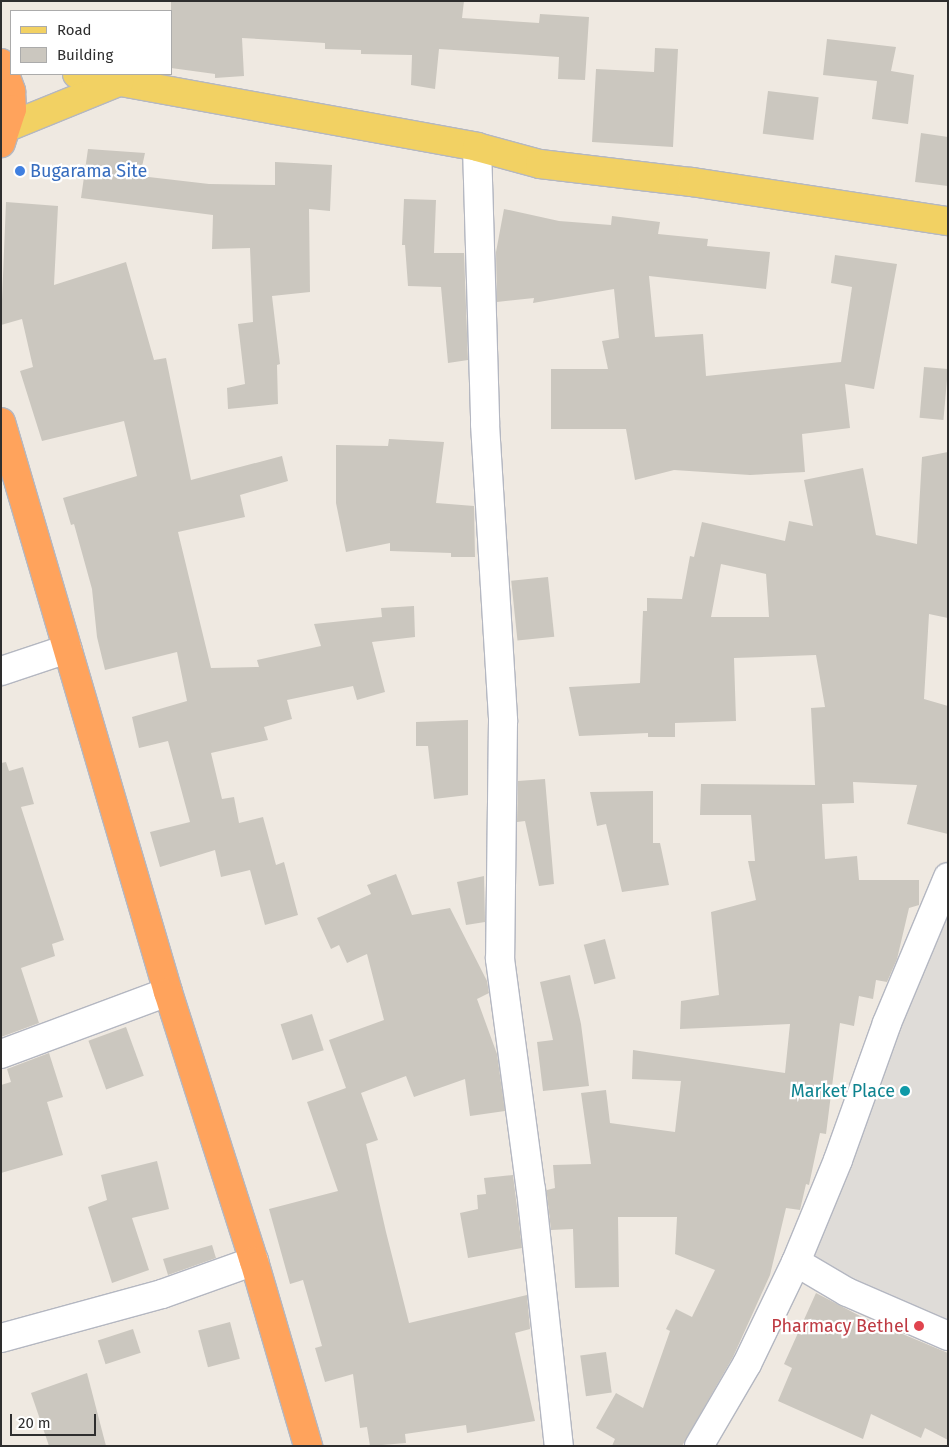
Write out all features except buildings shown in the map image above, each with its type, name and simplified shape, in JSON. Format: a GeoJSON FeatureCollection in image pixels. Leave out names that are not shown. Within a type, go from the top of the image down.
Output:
{"type":"FeatureCollection","features":[{"type":"Feature","properties":{"kind":"highway"},"geometry":{"type":"LineString","coordinates":[[1,63],[11,91],[5,135]]}},
{"type":"Feature","properties":{"kind":"highway"},"geometry":{"type":"LineString","coordinates":[[1,422],[168,992],[254,1261],[308,1446]]}},
{"type":"Feature","properties":{"kind":"main road"},"geometry":{"type":"LineString","coordinates":[[82,75],[477,147],[540,164],[692,182],[948,221]]}},
{"type":"Feature","properties":{"kind":"main road"},"geometry":{"type":"LineString","coordinates":[[5,135],[119,82]]}},
{"type":"Feature","properties":{"kind":"street"},"geometry":{"type":"LineString","coordinates":[[477,147],[485,424],[503,722],[500,959],[531,1190],[559,1446]]}},
{"type":"Feature","properties":{"kind":"street"},"geometry":{"type":"LineString","coordinates":[[1,671],[67,650]]}},
{"type":"Feature","properties":{"kind":"street"},"geometry":{"type":"LineString","coordinates":[[699,1446],[747,1364],[796,1262],[838,1160],[887,1023],[948,877]]}},
{"type":"Feature","properties":{"kind":"street"},"geometry":{"type":"LineString","coordinates":[[1,1054],[168,992]]}},
{"type":"Feature","properties":{"kind":"street"},"geometry":{"type":"LineString","coordinates":[[1,1338],[162,1294],[254,1261]]}},
{"type":"Feature","properties":{"kind":"street"},"geometry":{"type":"LineString","coordinates":[[796,1262],[847,1292],[948,1336]]}},
{"type":"Feature","properties":{"kind":"shaded area","name":"Market Place"},"geometry":{"type":"Polygon","coordinates":[[[948,877],[948,1336],[796,1262],[948,877]]]}},
{"type":"Feature","properties":{"kind":"place","name":"Bugarama Site"},"geometry":{"type":"Point","coordinates":[20,171]}},
{"type":"Feature","properties":{"kind":"place","name":"Market Place"},"geometry":{"type":"Point","coordinates":[905,1091]}},
{"type":"Feature","properties":{"kind":"place","name":"Pharmacy Bethel"},"geometry":{"type":"Point","coordinates":[919,1326]}}]}
